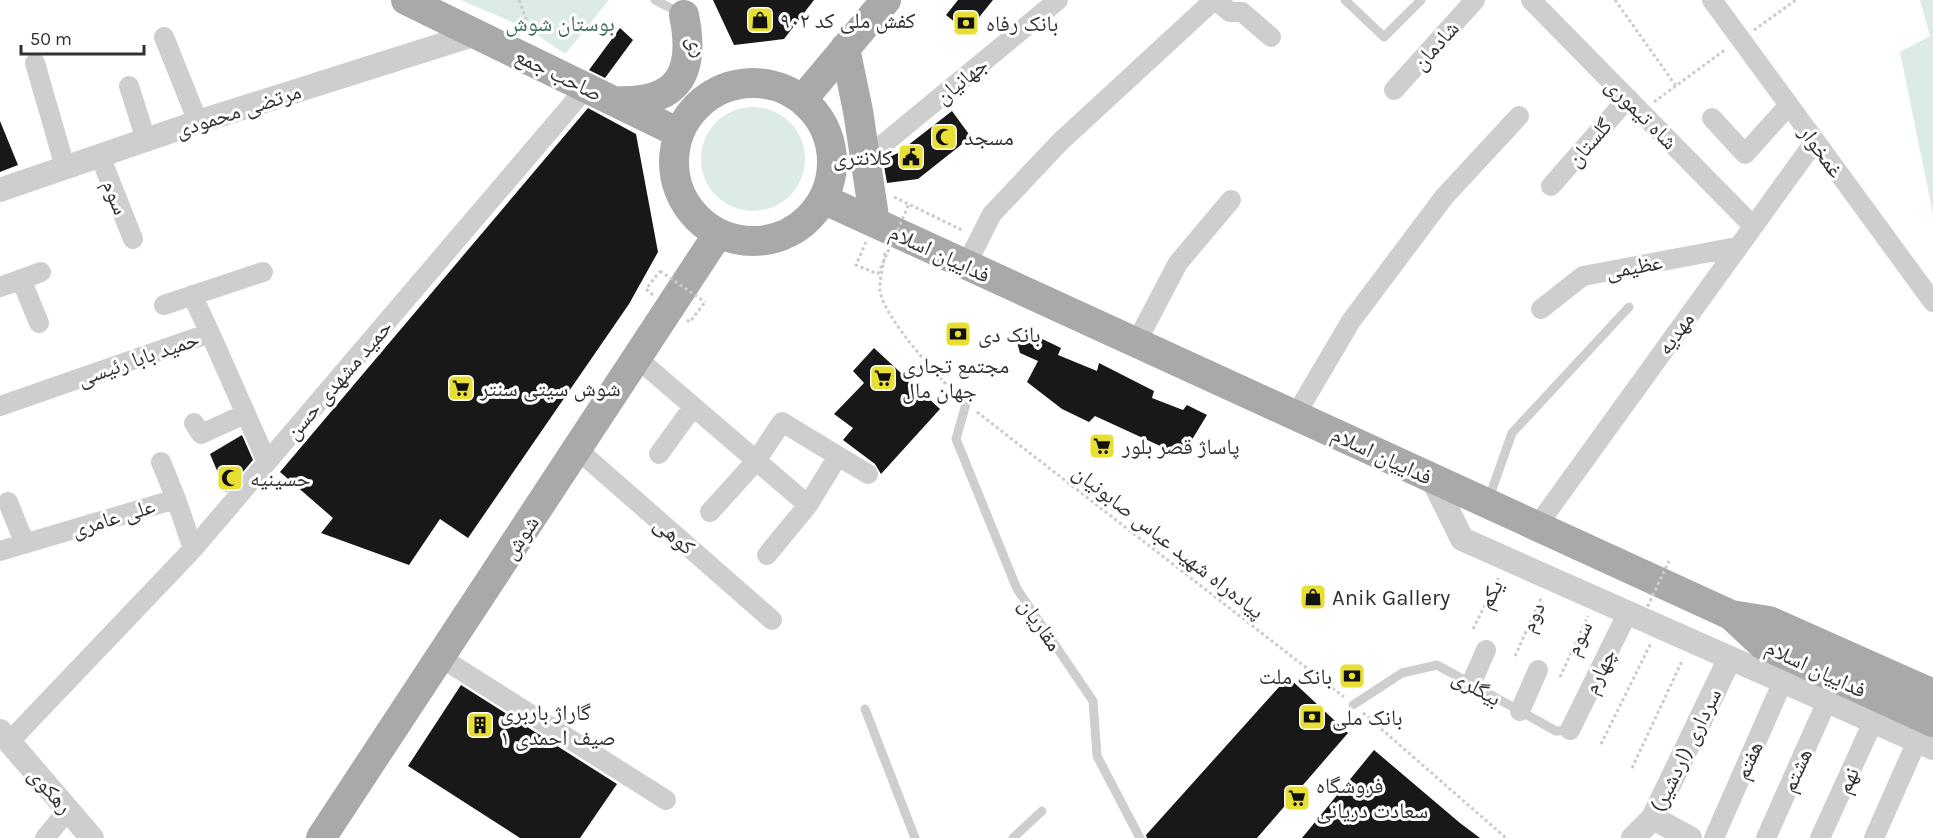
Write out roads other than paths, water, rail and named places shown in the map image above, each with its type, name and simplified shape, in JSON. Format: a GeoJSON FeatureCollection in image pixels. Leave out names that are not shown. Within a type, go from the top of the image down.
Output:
{"type":"FeatureCollection","features":[{"type":"Feature","properties":{"kind":"main road","name":"صاحب جمع"},"geometry":{"type":"LineString","coordinates":[[406,0],[679,133]]}},
{"type":"Feature","properties":{"kind":"main road"},"geometry":{"type":"LineString","coordinates":[[802,100],[886,0]]}},
{"type":"Feature","properties":{"kind":"main road","name":"ری"},"geometry":{"type":"LineString","coordinates":[[680,8],[719,90]]}},
{"type":"Feature","properties":{"kind":"main road"},"geometry":{"type":"LineString","coordinates":[[599,94],[636,101],[657,97],[670,90],[681,79],[687,65],[688,51],[680,8]]}},
{"type":"Feature","properties":{"kind":"main road"},"geometry":{"type":"LineString","coordinates":[[846,48],[864,159],[882,226]]}},
{"type":"Feature","properties":{"kind":"main road"},"geometry":{"type":"LineString","coordinates":[[758,83],[778,87],[802,100],[823,124],[830,143],[832,163],[830,183],[823,200],[810,217],[795,230],[776,238],[757,242],[737,240],[718,234],[702,223],[688,209],[679,191],[674,172],[674,152],[679,133],[688,116],[702,101],[719,90],[738,84],[758,83]]}},
{"type":"Feature","properties":{"kind":"main road","name":"فداییان اسلام"},"geometry":{"type":"LineString","coordinates":[[823,200],[882,226],[972,252],[1136,343],[1731,615],[1761,644],[1928,737]]}},
{"type":"Feature","properties":{"kind":"main road","name":"شوش"},"geometry":{"type":"LineString","coordinates":[[321,838],[638,359],[718,234]]}},
{"type":"Feature","properties":{"kind":"main road"},"geometry":{"type":"LineString","coordinates":[[1731,615],[1769,621],[1933,694]]}},
{"type":"Feature","properties":{"kind":"street","name":"جهانیان"},"geometry":{"type":"LineString","coordinates":[[864,159],[1058,0]]}},
{"type":"Feature","properties":{"kind":"street","name":"شادمان"},"geometry":{"type":"LineString","coordinates":[[1394,90],[1475,0]]}},
{"type":"Feature","properties":{"kind":"street","name":"شاه تیموری"},"geometry":{"type":"LineString","coordinates":[[1531,0],[1753,226]]}},
{"type":"Feature","properties":{"kind":"street","name":"غمخوار"},"geometry":{"type":"LineString","coordinates":[[1712,0],[1933,302]]}},
{"type":"Feature","properties":{"kind":"street"},"geometry":{"type":"LineString","coordinates":[[972,252],[992,214],[1060,142],[1213,1],[1217,1],[1230,12],[1242,12],[1271,37]]}},
{"type":"Feature","properties":{"kind":"street","name":"مرتضی محمودی"},"geometry":{"type":"LineString","coordinates":[[0,189],[198,122],[476,34]]}},
{"type":"Feature","properties":{"kind":"street"},"geometry":{"type":"LineString","coordinates":[[164,37],[198,122]]}},
{"type":"Feature","properties":{"kind":"street"},"geometry":{"type":"LineString","coordinates":[[35,63],[65,167]]}},
{"type":"Feature","properties":{"kind":"street"},"geometry":{"type":"LineString","coordinates":[[129,86],[146,140]]}},
{"type":"Feature","properties":{"kind":"street","name":"حمید مشهدی حسن"},"geometry":{"type":"LineString","coordinates":[[3,741],[193,549],[267,462],[599,94]]}},
{"type":"Feature","properties":{"kind":"street","name":"گلستان"},"geometry":{"type":"LineString","coordinates":[[1551,186],[1634,105]]}},
{"type":"Feature","properties":{"kind":"street"},"geometry":{"type":"LineString","coordinates":[[1712,118],[1745,154],[1789,105]]}},
{"type":"Feature","properties":{"kind":"street"},"geometry":{"type":"LineString","coordinates":[[1295,416],[1351,321],[1444,197],[1519,116]]}},
{"type":"Feature","properties":{"kind":"street","name":"مهدیه"},"geometry":{"type":"LineString","coordinates":[[1537,526],[1815,141]]}},
{"type":"Feature","properties":{"kind":"street","name":"سوم"},"geometry":{"type":"LineString","coordinates":[[100,156],[133,239]]}},
{"type":"Feature","properties":{"kind":"street"},"geometry":{"type":"LineString","coordinates":[[1136,343],[1178,263],[1231,200]]}},
{"type":"Feature","properties":{"kind":"street","name":"عظیمی"},"geometry":{"type":"LineString","coordinates":[[1541,309],[1583,276],[1737,247]]}},
{"type":"Feature","properties":{"kind":"street"},"geometry":{"type":"LineString","coordinates":[[0,287],[41,272]]}},
{"type":"Feature","properties":{"kind":"street"},"geometry":{"type":"LineString","coordinates":[[164,305],[263,272]]}},
{"type":"Feature","properties":{"kind":"street"},"geometry":{"type":"LineString","coordinates":[[21,279],[39,323]]}},
{"type":"Feature","properties":{"kind":"street"},"geometry":{"type":"LineString","coordinates":[[192,295],[210,333]]}},
{"type":"Feature","properties":{"kind":"street","name":"حمید بابا رئیسی"},"geometry":{"type":"LineString","coordinates":[[0,406],[210,333],[267,462]]}},
{"type":"Feature","properties":{"kind":"street"},"geometry":{"type":"LineString","coordinates":[[638,359],[808,505]]}},
{"type":"Feature","properties":{"kind":"street"},"geometry":{"type":"LineString","coordinates":[[659,454],[693,407]]}},
{"type":"Feature","properties":{"kind":"street"},"geometry":{"type":"LineString","coordinates":[[194,423],[201,434],[245,414]]}},
{"type":"Feature","properties":{"kind":"street"},"geometry":{"type":"LineString","coordinates":[[710,512],[756,460],[782,422],[868,474]]}},
{"type":"Feature","properties":{"kind":"street","name":"کوهی"},"geometry":{"type":"LineString","coordinates":[[578,450],[772,620]]}},
{"type":"Feature","properties":{"kind":"street"},"geometry":{"type":"LineString","coordinates":[[767,555],[808,505],[838,456]]}},
{"type":"Feature","properties":{"kind":"street"},"geometry":{"type":"LineString","coordinates":[[161,462],[176,499]]}},
{"type":"Feature","properties":{"kind":"street"},"geometry":{"type":"LineString","coordinates":[[1432,478],[1462,539],[1644,617],[1873,722],[1928,737],[1874,838]]}},
{"type":"Feature","properties":{"kind":"street","name":"علی عامری"},"geometry":{"type":"LineString","coordinates":[[0,551],[176,499],[193,549]]}},
{"type":"Feature","properties":{"kind":"street"},"geometry":{"type":"LineString","coordinates":[[8,502],[25,544]]}},
{"type":"Feature","properties":{"kind":"street","name":"چهارم"},"geometry":{"type":"LineString","coordinates":[[1570,730],[1644,617]]}},
{"type":"Feature","properties":{"kind":"street"},"geometry":{"type":"LineString","coordinates":[[1471,684],[1486,650]]}},
{"type":"Feature","properties":{"kind":"street"},"geometry":{"type":"LineString","coordinates":[[440,657],[666,800]]}},
{"type":"Feature","properties":{"kind":"street","name":"سرداری (اردشیر)"},"geometry":{"type":"LineString","coordinates":[[1633,838],[1653,818],[1730,658]]}},
{"type":"Feature","properties":{"kind":"street"},"geometry":{"type":"LineString","coordinates":[[1520,711],[1538,670]]}},
{"type":"Feature","properties":{"kind":"street","name":"هفتم"},"geometry":{"type":"LineString","coordinates":[[1714,838],[1783,681]]}},
{"type":"Feature","properties":{"kind":"street","name":"هشتم"},"geometry":{"type":"LineString","coordinates":[[1766,838],[1827,701]]}},
{"type":"Feature","properties":{"kind":"street","name":"نهم"},"geometry":{"type":"LineString","coordinates":[[1820,838],[1873,722]]}},
{"type":"Feature","properties":{"kind":"street","name":"رهکوی"},"geometry":{"type":"LineString","coordinates":[[3,741],[92,838]]}},
{"type":"Feature","properties":{"kind":"street"},"geometry":{"type":"LineString","coordinates":[[45,838],[68,810]]}},
{"type":"Feature","properties":{"kind":"street"},"geometry":{"type":"LineString","coordinates":[[1653,818],[1690,838]]}},
{"type":"Feature","properties":{"kind":"lane"},"geometry":{"type":"LineString","coordinates":[[655,0],[680,8]]}},
{"type":"Feature","properties":{"kind":"lane"},"geometry":{"type":"LineString","coordinates":[[1345,0],[1384,37],[1420,0]]}},
{"type":"Feature","properties":{"kind":"lane"},"geometry":{"type":"LineString","coordinates":[[1487,503],[1512,434],[1629,307]]}},
{"type":"Feature","properties":{"kind":"lane","name":"مقاریان"},"geometry":{"type":"LineString","coordinates":[[966,404],[956,439],[1017,589],[1093,701],[1097,756],[1140,838]]}},
{"type":"Feature","properties":{"kind":"lane","name":"بیگلری"},"geometry":{"type":"LineString","coordinates":[[1353,705],[1402,673],[1437,665],[1556,731],[1570,730]]}},
{"type":"Feature","properties":{"kind":"lane"},"geometry":{"type":"LineString","coordinates":[[866,709],[915,838]]}},
{"type":"Feature","properties":{"kind":"lane"},"geometry":{"type":"LineString","coordinates":[[1013,838],[1042,811]]}},
{"type":"Feature","properties":{"kind":"place","name":"کفش ملی کد ۹۰۲"},"geometry":{"type":"Point","coordinates":[760,20]}},
{"type":"Feature","properties":{"kind":"place","name":"بانک رفاه"},"geometry":{"type":"Point","coordinates":[966,23]}},
{"type":"Feature","properties":{"kind":"place","name":"مسجد"},"geometry":{"type":"Point","coordinates":[944,137]}},
{"type":"Feature","properties":{"kind":"place","name":"کلانتری"},"geometry":{"type":"Point","coordinates":[911,157]}},
{"type":"Feature","properties":{"kind":"place","name":"بانک دی"},"geometry":{"type":"Point","coordinates":[958,334]}},
{"type":"Feature","properties":{"kind":"place","name":"مجتمع تجاری جهان مال"},"geometry":{"type":"Point","coordinates":[883,378]}},
{"type":"Feature","properties":{"kind":"place","name":"شوش سیتی سنتر"},"geometry":{"type":"Point","coordinates":[461,388]}},
{"type":"Feature","properties":{"kind":"place","name":"پاساژ قصر بلور"},"geometry":{"type":"Point","coordinates":[1102,446]}},
{"type":"Feature","properties":{"kind":"place","name":"حسینیه"},"geometry":{"type":"Point","coordinates":[230,478]}},
{"type":"Feature","properties":{"kind":"place","name":"Anik Gallery"},"geometry":{"type":"Point","coordinates":[1313,597]}},
{"type":"Feature","properties":{"kind":"place","name":"بانک ملت"},"geometry":{"type":"Point","coordinates":[1352,676]}},
{"type":"Feature","properties":{"kind":"place","name":"بانک ملی"},"geometry":{"type":"Point","coordinates":[1312,717]}},
{"type":"Feature","properties":{"kind":"place","name":"گاراژ باربری صیف احمدی ۱"},"geometry":{"type":"Point","coordinates":[480,725]}},
{"type":"Feature","properties":{"kind":"place","name":"فروشگاه سعادت دریانی"},"geometry":{"type":"Point","coordinates":[1297,798]}},
{"type":"Feature","properties":{"kind":"park label","name":"بوستان شوش"},"geometry":{"type":"Point","coordinates":[560,23]}}]}
